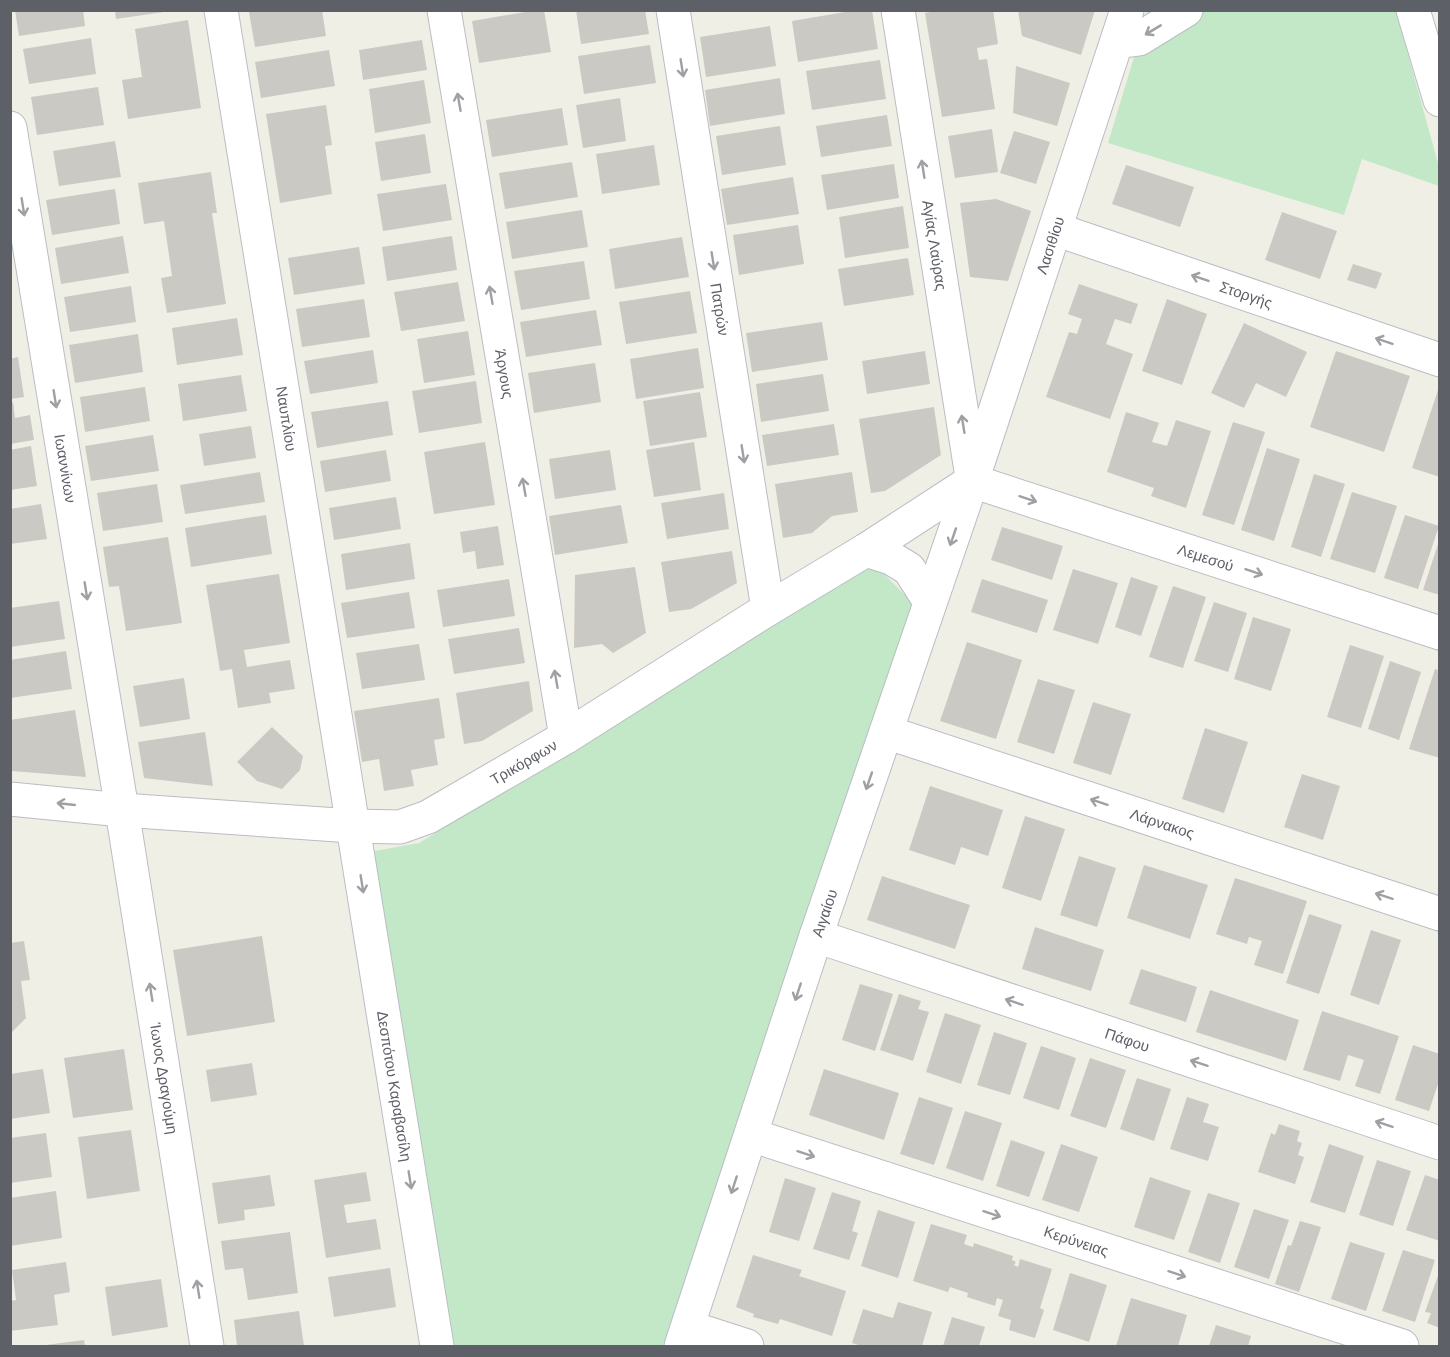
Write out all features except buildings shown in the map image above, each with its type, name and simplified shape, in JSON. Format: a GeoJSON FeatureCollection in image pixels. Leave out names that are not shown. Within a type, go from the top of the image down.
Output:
{"type":"FeatureCollection","features":[{"type":"Feature","properties":{"kind":"street","name":"Ναυπλίου"},"geometry":{"type":"LineString","coordinates":[[221,10],[352,826]]}},
{"type":"Feature","properties":{"kind":"street","name":"Άργους"},"geometry":{"type":"LineString","coordinates":[[444,10],[566,737]]}},
{"type":"Feature","properties":{"kind":"street","name":"Πατρών"},"geometry":{"type":"LineString","coordinates":[[673,10],[768,609]]}},
{"type":"Feature","properties":{"kind":"street","name":"Αγίας Λαύρας"},"geometry":{"type":"LineString","coordinates":[[898,10],[972,481]]}},
{"type":"Feature","properties":{"kind":"street","name":"Λασιθίου"},"geometry":{"type":"LineString","coordinates":[[972,481],[1127,10]]}},
{"type":"Feature","properties":{"kind":"street"},"geometry":{"type":"LineString","coordinates":[[1117,42],[1139,39],[1186,10]]}},
{"type":"Feature","properties":{"kind":"street"},"geometry":{"type":"LineString","coordinates":[[1413,10],[1440,100]]}},
{"type":"Feature","properties":{"kind":"street","name":"Ιωαννίνων"},"geometry":{"type":"LineString","coordinates":[[10,128],[122,810]]}},
{"type":"Feature","properties":{"kind":"street","name":"Στοργής"},"geometry":{"type":"LineString","coordinates":[[1055,229],[1440,360]]}},
{"type":"Feature","properties":{"kind":"street","name":"Τρικόρφων"},"geometry":{"type":"LineString","coordinates":[[10,799],[122,810],[352,826],[400,827],[428,817],[566,737],[866,550],[972,481]]}},
{"type":"Feature","properties":{"kind":"street","name":"Αιγαίου"},"geometry":{"type":"LineString","coordinates":[[684,1336],[816,936],[972,481]]}},
{"type":"Feature","properties":{"kind":"street","name":"Λεμεσού"},"geometry":{"type":"LineString","coordinates":[[972,481],[1440,633]]}},
{"type":"Feature","properties":{"kind":"street"},"geometry":{"type":"LineString","coordinates":[[866,550],[891,558],[909,569],[930,602]]}},
{"type":"Feature","properties":{"kind":"street","name":"Λάρνακος"},"geometry":{"type":"LineString","coordinates":[[886,732],[1440,914]]}},
{"type":"Feature","properties":{"kind":"street","name":"Ίωνος Δραγούμη"},"geometry":{"type":"LineString","coordinates":[[122,810],[207,1347]]}},
{"type":"Feature","properties":{"kind":"street","name":"Δεσπότου Καραβασίλη"},"geometry":{"type":"LineString","coordinates":[[352,826],[437,1347]]}},
{"type":"Feature","properties":{"kind":"street","name":"Πάφου"},"geometry":{"type":"LineString","coordinates":[[816,936],[1440,1143]]}},
{"type":"Feature","properties":{"kind":"street","name":"Κερύνειας"},"geometry":{"type":"LineString","coordinates":[[751,1136],[1402,1347]]}},
{"type":"Feature","properties":{"kind":"street"},"geometry":{"type":"LineString","coordinates":[[684,1336],[747,1347]]}},
{"type":"Feature","properties":{"kind":"green space"},"geometry":{"type":"Polygon","coordinates":[[[1148,11],[1396,11],[1439,167],[1439,186],[1362,159],[1344,215],[1108,143],[1148,11]]]}},
{"type":"Feature","properties":{"kind":"green space"},"geometry":{"type":"Polygon","coordinates":[[[873,563],[918,608],[672,1346],[445,1346],[369,852],[419,843],[873,563]]]}}]}
